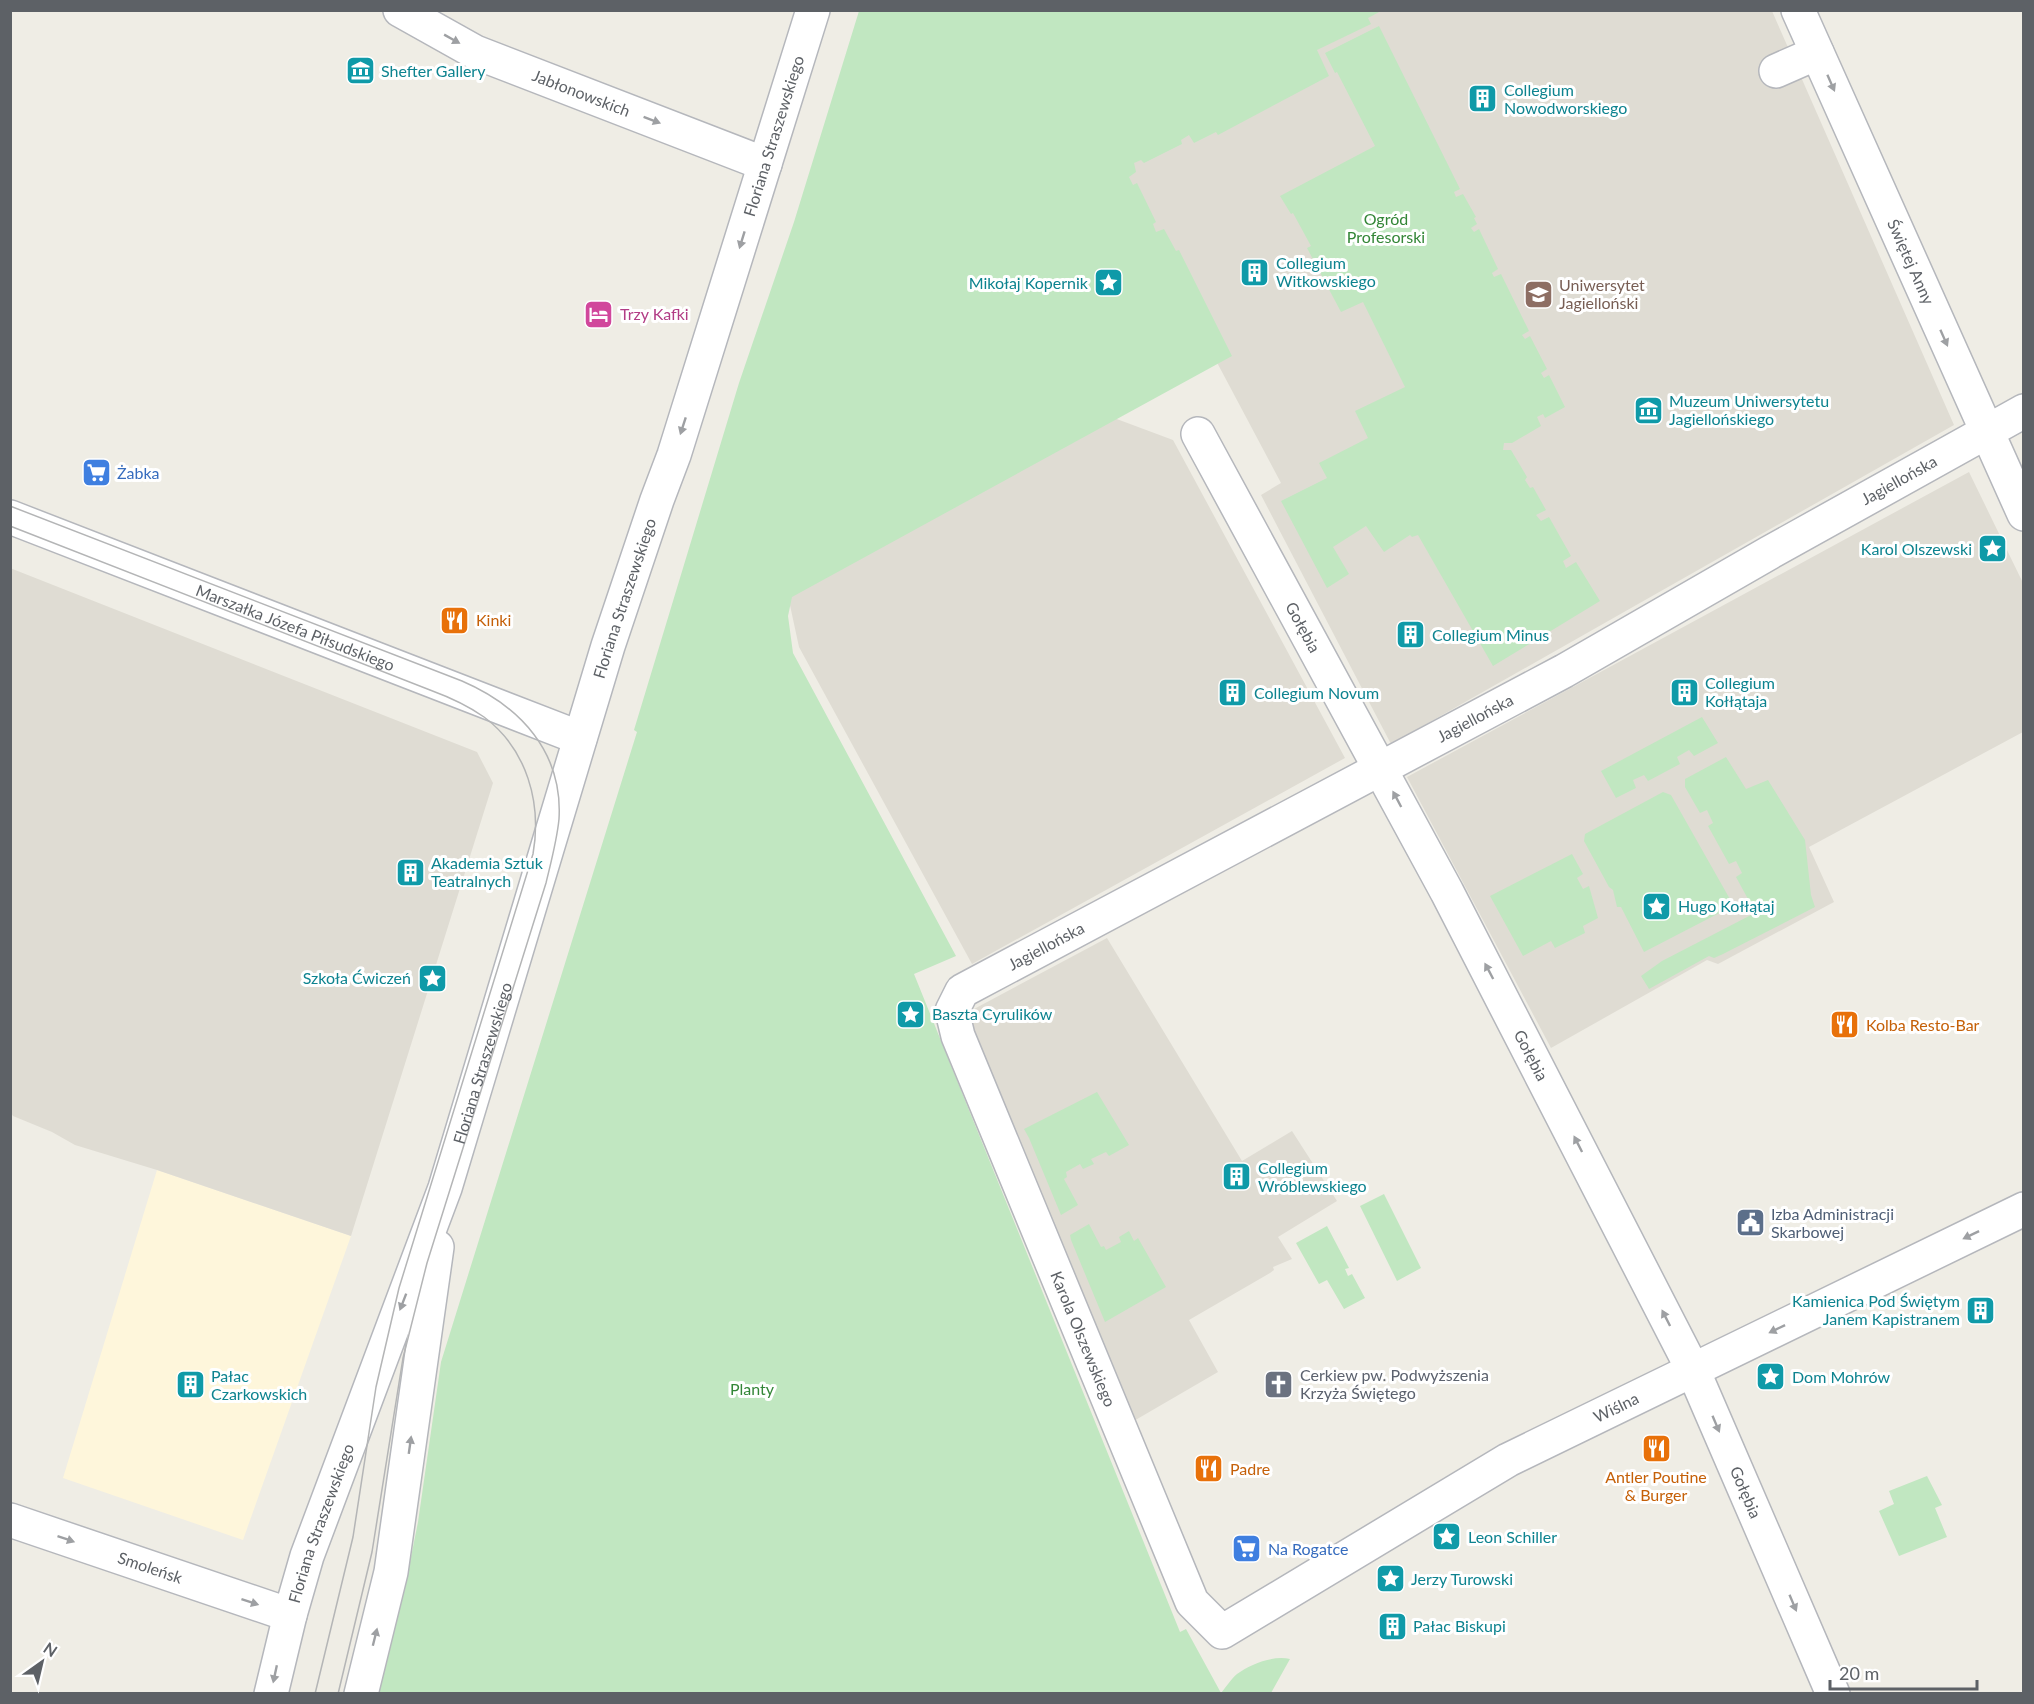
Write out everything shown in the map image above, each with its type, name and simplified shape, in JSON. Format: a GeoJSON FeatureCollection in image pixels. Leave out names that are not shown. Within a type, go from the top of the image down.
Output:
{"type":"FeatureCollection","features":[{"type":"Feature","properties":{"kind":"street","name":"Jabłonowskich"},"geometry":{"type":"LineString","coordinates":[[400,10],[475,52],[765,164]]}},
{"type":"Feature","properties":{"kind":"street","name":"Floriana Straszewskiego"},"geometry":{"type":"LineString","coordinates":[[271,1694],[290,1614],[307,1556],[446,1188],[580,738],[654,508],[674,455],[813,10]]}},
{"type":"Feature","properties":{"kind":"street","name":"Świętej Anny"},"geometry":{"type":"LineString","coordinates":[[1798,10],[2024,514]]}},
{"type":"Feature","properties":{"kind":"street"},"geometry":{"type":"LineString","coordinates":[[1776,71],[1817,53]]}},
{"type":"Feature","properties":{"kind":"street","name":"Jagiellońska"},"geometry":{"type":"LineString","coordinates":[[958,1036],[952,1011],[962,991],[1564,670],[1985,430],[2024,411]]}},
{"type":"Feature","properties":{"kind":"street","name":"Gołębia"},"geometry":{"type":"LineString","coordinates":[[1198,434],[1508,1007],[1693,1370],[1833,1694]]}},
{"type":"Feature","properties":{"kind":"street","name":"Marszałka Józefa Piłsudskiego"},"geometry":{"type":"LineString","coordinates":[[10,517],[580,738]]}},
{"type":"Feature","properties":{"kind":"street","name":"Karola Olszewskiego"},"geometry":{"type":"LineString","coordinates":[[958,1036],[1192,1602],[1222,1632]]}},
{"type":"Feature","properties":{"kind":"street","name":"Floriana Straszewskiego"},"geometry":{"type":"LineString","coordinates":[[362,1694],[391,1572],[446,1188]]}},
{"type":"Feature","properties":{"kind":"street","name":"Wiślna"},"geometry":{"type":"LineString","coordinates":[[1222,1632],[1508,1460],[2024,1209]]}},
{"type":"Feature","properties":{"kind":"street","name":"Smoleńsk"},"geometry":{"type":"LineString","coordinates":[[10,1520],[290,1614]]}},
{"type":"Feature","properties":{"kind":"shaded area","name":"Uniwersytet Jagielloński"},"geometry":{"type":"Polygon","coordinates":[[[1350,11],[1772,11],[1954,425],[1391,744],[1261,495],[1281,483],[1111,163],[1294,36],[1350,11]]]}},
{"type":"Feature","properties":{"kind":"shaded area","name":"Collegium Novum"},"geometry":{"type":"Polygon","coordinates":[[[1114,418],[1173,440],[1345,758],[972,964],[799,647],[788,596],[1114,418]]]}},
{"type":"Feature","properties":{"kind":"shaded area"},"geometry":{"type":"Polygon","coordinates":[[[1969,472],[2023,583],[2023,732],[1809,847],[1834,902],[1718,964],[1707,960],[1551,1048],[1407,777],[1969,472]]]}},
{"type":"Feature","properties":{"kind":"shaded area"},"geometry":{"type":"Polygon","coordinates":[[[10,568],[477,752],[493,783],[351,1236],[157,1170],[75,1145],[11,1113],[10,568]]]}},
{"type":"Feature","properties":{"kind":"shaded area","name":"Collegium Wróblewskiego"},"geometry":{"type":"Polygon","coordinates":[[[1107,938],[1242,1161],[1292,1131],[1337,1201],[1278,1237],[1292,1259],[1273,1267],[1274,1270],[1270,1273],[1189,1320],[1218,1372],[1132,1422],[961,1016],[1107,938]]]}},
{"type":"Feature","properties":{"kind":"shaded area"},"geometry":{"type":"Polygon","coordinates":[[[157,1170],[351,1236],[243,1540],[63,1478],[157,1170]]]}},
{"type":"Feature","properties":{"kind":"green space","name":"Planty"},"geometry":{"type":"Polygon","coordinates":[[[859,11],[1381,11],[1368,18],[1371,24],[1317,50],[1329,76],[1218,135],[1216,132],[1194,143],[1189,135],[1181,140],[1182,144],[1144,163],[1141,160],[1134,163],[1136,172],[1129,177],[1133,185],[1137,183],[1156,222],[1153,224],[1156,232],[1164,229],[1176,251],[1179,250],[1232,356],[792,597],[788,616],[793,653],[956,956],[914,974],[1180,1632],[1186,1629],[1221,1693],[1242,1670],[1270,1659],[1290,1659],[1271,1693],[376,1694],[418,1522],[441,1362],[637,732],[634,730],[739,383],[794,222],[859,11]]]}},
{"type":"Feature","properties":{"kind":"green space","name":"Ogród Profesorski"},"geometry":{"type":"Polygon","coordinates":[[[1379,26],[1460,189],[1454,192],[1456,197],[1463,194],[1476,217],[1474,218],[1477,224],[1471,228],[1474,232],[1479,229],[1498,269],[1492,273],[1494,277],[1501,274],[1529,331],[1522,335],[1525,339],[1530,336],[1547,369],[1541,373],[1544,378],[1549,375],[1565,407],[1545,418],[1543,414],[1537,417],[1541,426],[1512,443],[1504,443],[1503,450],[1511,450],[1527,477],[1525,480],[1530,488],[1533,487],[1546,510],[1536,515],[1541,521],[1549,517],[1571,556],[1563,561],[1566,568],[1576,562],[1600,601],[1493,666],[1418,535],[1412,537],[1410,535],[1384,552],[1366,526],[1333,547],[1349,574],[1327,588],[1281,501],[1327,478],[1319,463],[1368,438],[1355,411],[1405,387],[1363,302],[1341,312],[1307,248],[1311,246],[1293,213],[1291,214],[1280,196],[1375,146],[1325,53],[1379,26]]]}},
{"type":"Feature","properties":{"kind":"green space"},"geometry":{"type":"Polygon","coordinates":[[[1702,717],[1718,743],[1694,756],[1689,750],[1677,757],[1680,764],[1648,781],[1644,775],[1633,780],[1636,788],[1616,798],[1601,771],[1702,717]]]}},
{"type":"Feature","properties":{"kind":"green space"},"geometry":{"type":"Polygon","coordinates":[[[1726,757],[1746,789],[1768,780],[1805,840],[1811,895],[1815,907],[1723,954],[1714,958],[1709,956],[1649,989],[1641,976],[1662,961],[1751,915],[1754,910],[1736,877],[1742,873],[1736,861],[1729,864],[1708,826],[1713,823],[1707,810],[1700,813],[1685,787],[1685,779],[1726,757]]]}},
{"type":"Feature","properties":{"kind":"green space"},"geometry":{"type":"Polygon","coordinates":[[[1663,792],[1671,795],[1731,901],[1729,908],[1644,952],[1621,907],[1617,907],[1613,890],[1609,887],[1584,841],[1585,834],[1663,792]]]}},
{"type":"Feature","properties":{"kind":"green space"},"geometry":{"type":"Polygon","coordinates":[[[1572,854],[1583,874],[1577,878],[1583,889],[1589,886],[1598,918],[1583,926],[1585,933],[1555,948],[1551,941],[1523,956],[1490,896],[1572,854]]]}},
{"type":"Feature","properties":{"kind":"green space"},"geometry":{"type":"Polygon","coordinates":[[[1097,1092],[1129,1145],[1109,1156],[1106,1152],[1091,1159],[1094,1164],[1083,1169],[1080,1164],[1066,1172],[1067,1177],[1064,1179],[1078,1205],[1061,1215],[1024,1129],[1097,1092]]]}},
{"type":"Feature","properties":{"kind":"green space"},"geometry":{"type":"Polygon","coordinates":[[[1384,1194],[1421,1268],[1397,1281],[1360,1206],[1384,1194]]]}},
{"type":"Feature","properties":{"kind":"green space"},"geometry":{"type":"Polygon","coordinates":[[[1089,1224],[1101,1247],[1104,1246],[1106,1250],[1121,1242],[1119,1237],[1129,1231],[1134,1241],[1138,1238],[1166,1287],[1105,1322],[1070,1235],[1089,1224]]]}},
{"type":"Feature","properties":{"kind":"green space"},"geometry":{"type":"Polygon","coordinates":[[[1327,1226],[1349,1268],[1345,1269],[1348,1276],[1352,1274],[1365,1298],[1344,1309],[1327,1280],[1319,1284],[1296,1243],[1327,1226]]]}},
{"type":"Feature","properties":{"kind":"green space"},"geometry":{"type":"Polygon","coordinates":[[[1927,1476],[1942,1505],[1935,1508],[1947,1537],[1899,1556],[1879,1511],[1894,1504],[1889,1491],[1927,1476]]]}},
{"type":"Feature","properties":{"kind":"tram line"},"geometry":{"type":"LineString","coordinates":[[10,506],[483,691],[519,718],[534,734],[554,773],[559,819],[552,859],[427,1263],[403,1358],[372,1552],[338,1694]]}},
{"type":"Feature","properties":{"kind":"tram line"},"geometry":{"type":"LineString","coordinates":[[10,526],[464,705],[484,717],[511,745],[521,761],[533,797],[535,816],[533,854],[399,1288],[376,1387],[353,1537],[315,1694]]}},
{"type":"Feature","properties":{"kind":"place","name":"Shefter Gallery"},"geometry":{"type":"Point","coordinates":[360,71]}},
{"type":"Feature","properties":{"kind":"place","name":"Collegium Nowodworskiego"},"geometry":{"type":"Point","coordinates":[1483,99]}},
{"type":"Feature","properties":{"kind":"place","name":"Collegium Witkowskiego"},"geometry":{"type":"Point","coordinates":[1255,272]}},
{"type":"Feature","properties":{"kind":"place","name":"Mikołaj Kopernik"},"geometry":{"type":"Point","coordinates":[1109,283]}},
{"type":"Feature","properties":{"kind":"place","name":"Uniwersytet Jagielloński"},"geometry":{"type":"Point","coordinates":[1538,294]}},
{"type":"Feature","properties":{"kind":"place","name":"Trzy Kafki"},"geometry":{"type":"Point","coordinates":[599,314]}},
{"type":"Feature","properties":{"kind":"place","name":"Muzeum Uniwersytetu Jagiellońskiego"},"geometry":{"type":"Point","coordinates":[1648,410]}},
{"type":"Feature","properties":{"kind":"place","name":"Żabka"},"geometry":{"type":"Point","coordinates":[96,473]}},
{"type":"Feature","properties":{"kind":"place","name":"Karol Olszewski"},"geometry":{"type":"Point","coordinates":[1993,549]}},
{"type":"Feature","properties":{"kind":"place","name":"Kinki"},"geometry":{"type":"Point","coordinates":[455,620]}},
{"type":"Feature","properties":{"kind":"place","name":"Collegium Minus"},"geometry":{"type":"Point","coordinates":[1411,635]}},
{"type":"Feature","properties":{"kind":"place","name":"Collegium Kołłątaja"},"geometry":{"type":"Point","coordinates":[1684,692]}},
{"type":"Feature","properties":{"kind":"place","name":"Collegium Novum"},"geometry":{"type":"Point","coordinates":[1233,693]}},
{"type":"Feature","properties":{"kind":"place","name":"Akademia Sztuk Teatralnych"},"geometry":{"type":"Point","coordinates":[410,872]}},
{"type":"Feature","properties":{"kind":"place","name":"Hugo Kołłątaj"},"geometry":{"type":"Point","coordinates":[1657,906]}},
{"type":"Feature","properties":{"kind":"place","name":"Szkoła Ćwiczeń"},"geometry":{"type":"Point","coordinates":[432,978]}},
{"type":"Feature","properties":{"kind":"place","name":"Baszta Cyrulików"},"geometry":{"type":"Point","coordinates":[911,1014]}},
{"type":"Feature","properties":{"kind":"place","name":"Kolba Resto-Bar"},"geometry":{"type":"Point","coordinates":[1845,1025]}},
{"type":"Feature","properties":{"kind":"place","name":"Collegium Wróblewskiego"},"geometry":{"type":"Point","coordinates":[1237,1177]}},
{"type":"Feature","properties":{"kind":"place","name":"Izba Administracji Skarbowej"},"geometry":{"type":"Point","coordinates":[1750,1223]}},
{"type":"Feature","properties":{"kind":"place","name":"Kamienica Pod Świętym Janem Kapistranem"},"geometry":{"type":"Point","coordinates":[1981,1310]}},
{"type":"Feature","properties":{"kind":"place","name":"Dom Mohrów"},"geometry":{"type":"Point","coordinates":[1771,1377]}},
{"type":"Feature","properties":{"kind":"place","name":"Cerkiew pw. Podwyższenia Krzyża Świętego"},"geometry":{"type":"Point","coordinates":[1279,1384]}},
{"type":"Feature","properties":{"kind":"place","name":"Pałac Czarkowskich"},"geometry":{"type":"Point","coordinates":[190,1385]}},
{"type":"Feature","properties":{"kind":"place","name":"Antler Poutine & Burger"},"geometry":{"type":"Point","coordinates":[1656,1449]}},
{"type":"Feature","properties":{"kind":"place","name":"Padre"},"geometry":{"type":"Point","coordinates":[1209,1469]}},
{"type":"Feature","properties":{"kind":"place","name":"Leon Schiller"},"geometry":{"type":"Point","coordinates":[1447,1537]}},
{"type":"Feature","properties":{"kind":"place","name":"Na Rogatce"},"geometry":{"type":"Point","coordinates":[1247,1549]}},
{"type":"Feature","properties":{"kind":"place","name":"Jerzy Turowski"},"geometry":{"type":"Point","coordinates":[1390,1579]}},
{"type":"Feature","properties":{"kind":"place","name":"Pałac Biskupi"},"geometry":{"type":"Point","coordinates":[1392,1626]}}]}
